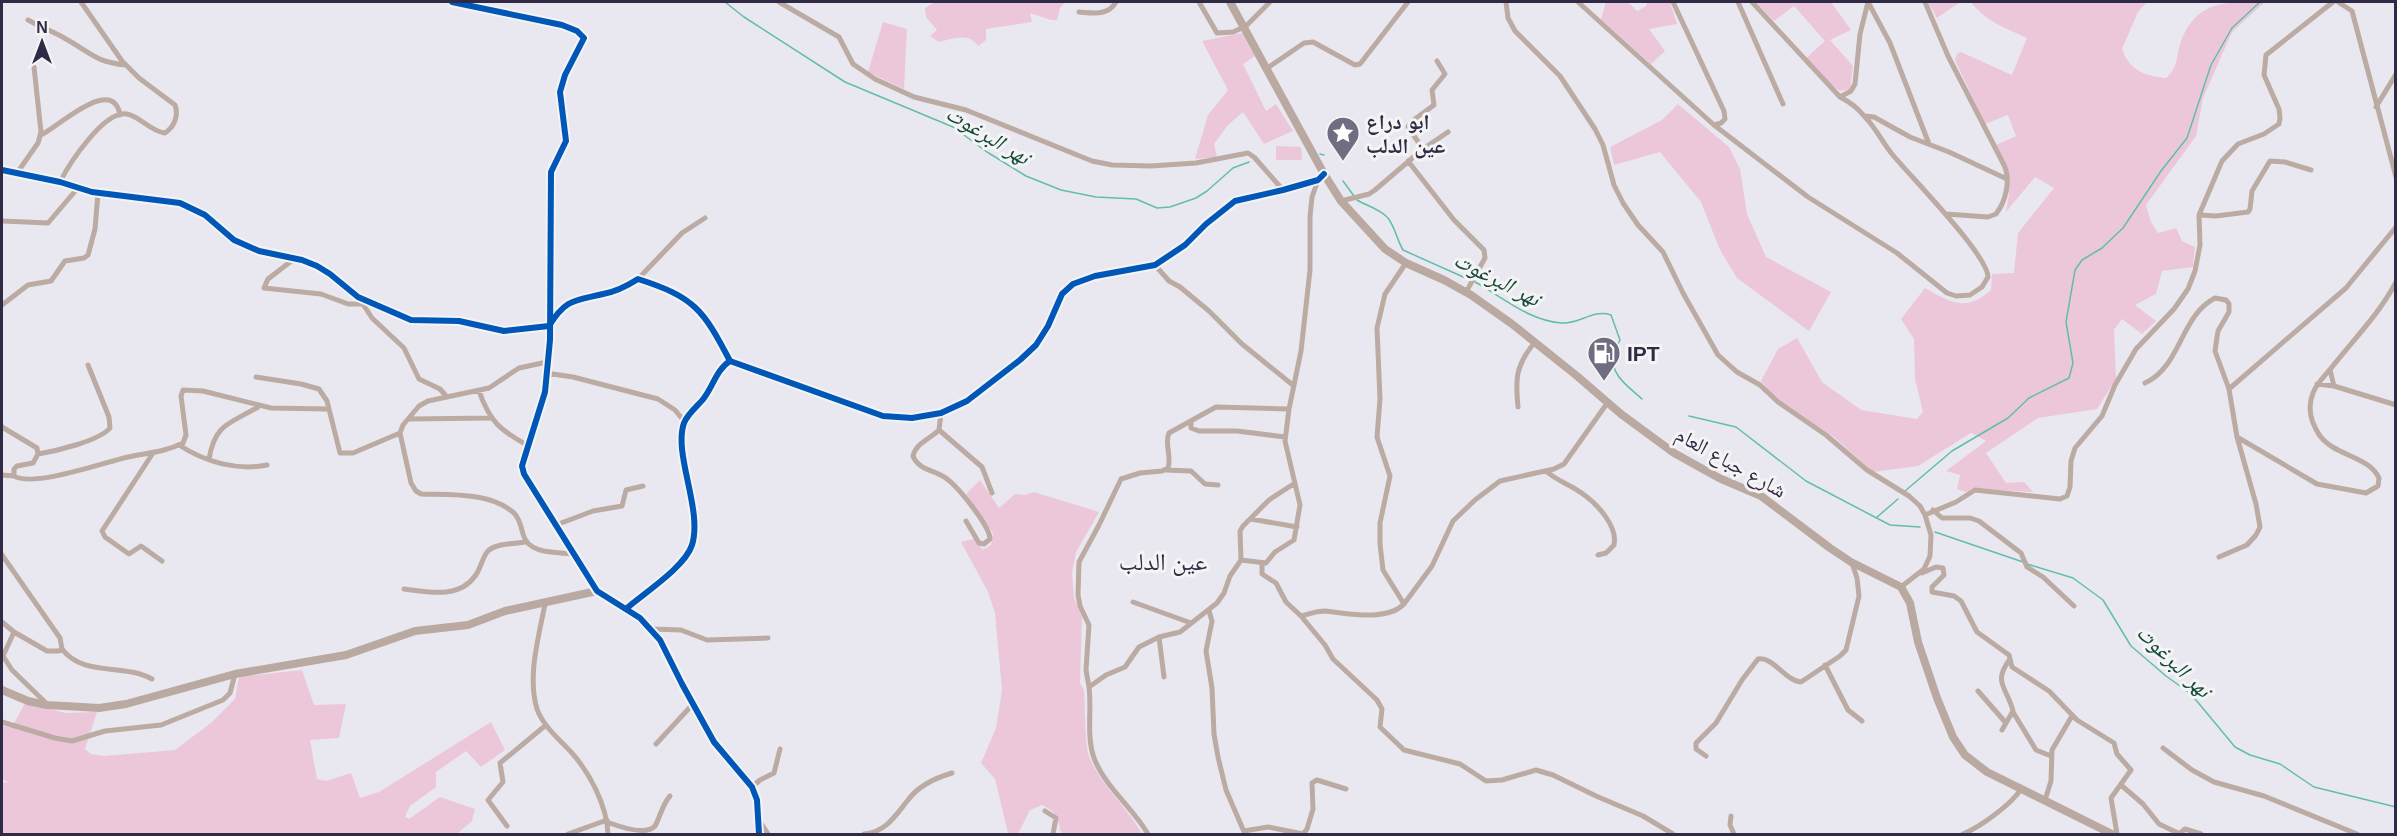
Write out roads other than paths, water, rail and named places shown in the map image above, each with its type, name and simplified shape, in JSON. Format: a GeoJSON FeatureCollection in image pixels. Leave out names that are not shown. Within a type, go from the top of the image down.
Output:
{"type":"FeatureCollection","features":[{"type":"Feature","properties":{"kind":"main road","name":"شارع جباع العام"},"geometry":{"type":"LineString","coordinates":[[1230,2],[1321,177],[1345,200],[1385,249],[1407,263],[1466,292],[1534,342],[1674,453],[1695,466],[1761,496],[1851,562],[1901,587]]}},
{"type":"Feature","properties":{"kind":"main road"},"geometry":{"type":"LineString","coordinates":[[1901,587],[1909,597],[1922,655],[1953,737],[1965,755],[1975,765],[2112,834]]}},
{"type":"Feature","properties":{"kind":"main road"},"geometry":{"type":"LineString","coordinates":[[2,690],[28,701],[47,705],[99,708],[126,704],[235,674],[346,655],[415,631],[468,624],[505,611],[597,591],[627,608],[652,629],[660,640],[718,747],[752,787],[757,800],[759,834]]}},
{"type":"Feature","properties":{"kind":"street"},"geometry":{"type":"LineString","coordinates":[[60,182],[86,142],[108,122],[120,115],[130,115],[150,128],[165,133],[171,129],[177,116],[175,105],[139,78],[126,65],[81,2]]}},
{"type":"Feature","properties":{"kind":"street"},"geometry":{"type":"LineString","coordinates":[[452,2],[562,25],[577,31],[584,38],[565,75],[561,92],[566,141],[551,172],[550,340],[545,392],[522,466],[524,474],[597,591]]}},
{"type":"Feature","properties":{"kind":"street"},"geometry":{"type":"LineString","coordinates":[[779,2],[839,37],[853,64],[861,71],[914,97],[966,110],[1076,155],[1112,165],[1181,164],[1211,161],[1248,153],[1283,190]]}},
{"type":"Feature","properties":{"kind":"street"},"geometry":{"type":"LineString","coordinates":[[1079,12],[1101,13],[1110,10],[1116,2]]}},
{"type":"Feature","properties":{"kind":"street"},"geometry":{"type":"LineString","coordinates":[[1199,2],[1217,33],[1233,32],[1244,28],[1270,2]]}},
{"type":"Feature","properties":{"kind":"street"},"geometry":{"type":"LineString","coordinates":[[1266,69],[1309,42],[1319,44],[1355,64],[1360,64],[1408,2]]}},
{"type":"Feature","properties":{"kind":"street"},"geometry":{"type":"LineString","coordinates":[[1506,2],[1508,18],[1515,31],[1560,76],[1595,129],[1603,145],[1614,185],[1623,203],[1634,220],[1663,252],[1718,355],[1730,368],[1761,385],[1778,402],[1826,435],[1874,475],[1909,496],[1920,506],[1931,535],[1931,549],[1927,563],[1917,575],[1901,587]]}},
{"type":"Feature","properties":{"kind":"street"},"geometry":{"type":"LineString","coordinates":[[1578,2],[1714,125],[1808,197],[1897,254],[1942,290],[1953,296],[1970,295],[1985,284],[1988,277],[1987,270],[1946,214],[1912,179],[1885,146],[1865,116],[1828,87],[1752,2]]}},
{"type":"Feature","properties":{"kind":"street"},"geometry":{"type":"LineString","coordinates":[[1673,2],[1724,111],[1724,121],[1714,125]]}},
{"type":"Feature","properties":{"kind":"street"},"geometry":{"type":"LineString","coordinates":[[1738,2],[1783,104]]}},
{"type":"Feature","properties":{"kind":"street"},"geometry":{"type":"LineString","coordinates":[[1840,97],[1851,91],[1855,84],[1860,34],[1868,2]]}},
{"type":"Feature","properties":{"kind":"street"},"geometry":{"type":"LineString","coordinates":[[1868,2],[1890,43],[1929,144]]}},
{"type":"Feature","properties":{"kind":"street"},"geometry":{"type":"LineString","coordinates":[[1925,2],[1948,56],[2006,170],[2007,179],[2004,200],[1996,214],[1980,217],[1946,214]]}},
{"type":"Feature","properties":{"kind":"street"},"geometry":{"type":"LineString","coordinates":[[1925,515],[1956,502],[1975,490],[2060,499],[2066,497],[2070,490],[2071,461],[2075,448],[2102,416],[2115,385],[2136,349],[2174,309],[2188,289],[2195,271],[2200,245],[2199,215],[2226,155],[2238,144],[2264,134],[2279,124],[2279,109],[2264,75],[2266,55],[2333,2]]}},
{"type":"Feature","properties":{"kind":"street"},"geometry":{"type":"LineString","coordinates":[[2338,2],[2352,11]]}},
{"type":"Feature","properties":{"kind":"street"},"geometry":{"type":"LineString","coordinates":[[2350,2],[2396,177]]}},
{"type":"Feature","properties":{"kind":"street"},"geometry":{"type":"LineString","coordinates":[[1865,13],[1875,15]]}},
{"type":"Feature","properties":{"kind":"street"},"geometry":{"type":"LineString","coordinates":[[28,20],[68,40],[94,58],[126,65]]}},
{"type":"Feature","properties":{"kind":"street"},"geometry":{"type":"LineString","coordinates":[[1423,149],[1408,127],[1434,104],[1432,88],[1445,74],[1437,61]]}},
{"type":"Feature","properties":{"kind":"street"},"geometry":{"type":"LineString","coordinates":[[17,173],[36,148],[41,135],[34,67]]}},
{"type":"Feature","properties":{"kind":"street"},"geometry":{"type":"LineString","coordinates":[[2376,106],[2396,74]]}},
{"type":"Feature","properties":{"kind":"street"},"geometry":{"type":"LineString","coordinates":[[41,135],[83,107],[100,100],[110,100],[115,104],[120,115]]}},
{"type":"Feature","properties":{"kind":"street"},"geometry":{"type":"LineString","coordinates":[[1865,116],[1874,117],[1910,138],[1929,144],[2007,179]]}},
{"type":"Feature","properties":{"kind":"street"},"geometry":{"type":"LineString","coordinates":[[1345,200],[1375,190],[1423,149],[1448,132]]}},
{"type":"Feature","properties":{"kind":"street"},"geometry":{"type":"LineString","coordinates":[[2199,215],[2216,216],[2248,212],[2252,191],[2270,160],[2311,170]]}},
{"type":"Feature","properties":{"kind":"street"},"geometry":{"type":"LineString","coordinates":[[1408,161],[1454,220],[1484,250],[1485,258],[1466,292]]}},
{"type":"Feature","properties":{"kind":"street"},"geometry":{"type":"LineString","coordinates":[[2,170],[60,182],[76,189],[180,203],[205,215],[234,240],[259,251],[294,259],[324,270],[358,297],[411,320],[459,321],[504,331],[549,326],[565,305],[583,297],[619,289],[638,279],[682,233],[705,218]]}},
{"type":"Feature","properties":{"kind":"street"},"geometry":{"type":"LineString","coordinates":[[638,279],[675,293],[691,302],[706,320],[730,361],[883,416],[912,418],[941,413],[967,401],[1020,360],[1036,345],[1048,326],[1062,294],[1073,284],[1095,276],[1155,265],[1185,245],[1206,224],[1235,201],[1283,190],[1321,177]]}},
{"type":"Feature","properties":{"kind":"street"},"geometry":{"type":"LineString","coordinates":[[1241,560],[1262,564],[1269,561],[1280,549],[1292,543],[1296,535],[1300,495],[1295,483],[1285,437],[1307,304],[1312,197],[1321,177]]}},
{"type":"Feature","properties":{"kind":"street"},"geometry":{"type":"LineString","coordinates":[[2,221],[48,223],[76,189]]}},
{"type":"Feature","properties":{"kind":"street"},"geometry":{"type":"LineString","coordinates":[[2,305],[28,285],[51,281],[65,261],[84,258],[88,255],[98,193]]}},
{"type":"Feature","properties":{"kind":"street"},"geometry":{"type":"LineString","coordinates":[[2229,389],[2346,288],[2396,227]]}},
{"type":"Feature","properties":{"kind":"street"},"geometry":{"type":"LineString","coordinates":[[294,259],[268,279],[264,288],[321,294],[348,304],[363,304]]}},
{"type":"Feature","properties":{"kind":"street"},"geometry":{"type":"LineString","coordinates":[[1404,604],[1383,570],[1380,544],[1380,523],[1390,476],[1377,437],[1380,399],[1377,328],[1385,294],[1407,263]]}},
{"type":"Feature","properties":{"kind":"street"},"geometry":{"type":"LineString","coordinates":[[1155,265],[1168,281],[1180,287],[1209,311],[1242,344],[1294,386]]}},
{"type":"Feature","properties":{"kind":"street"},"geometry":{"type":"LineString","coordinates":[[2237,437],[2317,484],[2366,493],[2374,490],[2379,482],[2376,471],[2330,447],[2315,428],[2310,407],[2317,384],[2372,318],[2396,282]]}},
{"type":"Feature","properties":{"kind":"street"},"geometry":{"type":"LineString","coordinates":[[358,297],[372,318],[404,348],[419,379],[440,389],[447,397]]}},
{"type":"Feature","properties":{"kind":"street"},"geometry":{"type":"LineString","coordinates":[[2145,383],[2166,368],[2192,322],[2211,300],[2219,298],[2227,302],[2229,312],[2218,331],[2215,351],[2229,389],[2237,437],[2256,504],[2260,527],[2247,545],[2219,557]]}},
{"type":"Feature","properties":{"kind":"street"},"geometry":{"type":"LineString","coordinates":[[1518,407],[1516,375],[1524,356],[1534,342]]}},
{"type":"Feature","properties":{"kind":"street"},"geometry":{"type":"LineString","coordinates":[[627,608],[678,564],[692,545],[693,509],[684,456],[682,431],[684,421],[704,399],[723,365],[730,361]]}},
{"type":"Feature","properties":{"kind":"street"},"geometry":{"type":"LineString","coordinates":[[256,377],[319,389],[324,393],[340,453],[353,453],[400,433],[408,419],[423,403],[489,388],[519,368],[547,362]]}},
{"type":"Feature","properties":{"kind":"street"},"geometry":{"type":"LineString","coordinates":[[38,454],[55,451],[102,435],[110,428],[110,417],[88,365]]}},
{"type":"Feature","properties":{"kind":"street"},"geometry":{"type":"LineString","coordinates":[[2330,370],[2334,386]]}},
{"type":"Feature","properties":{"kind":"street"},"geometry":{"type":"LineString","coordinates":[[546,373],[573,377],[658,399],[675,410],[684,421]]}},
{"type":"Feature","properties":{"kind":"street"},"geometry":{"type":"LineString","coordinates":[[2317,384],[2334,386],[2396,405]]}},
{"type":"Feature","properties":{"kind":"street"},"geometry":{"type":"LineString","coordinates":[[2,476],[29,480],[180,445],[186,435],[181,396],[183,390],[203,391],[259,406],[290,410],[328,410]]}},
{"type":"Feature","properties":{"kind":"street"},"geometry":{"type":"LineString","coordinates":[[479,391],[491,418],[505,433],[528,446]]}},
{"type":"Feature","properties":{"kind":"street"},"geometry":{"type":"LineString","coordinates":[[1301,616],[1322,611],[1351,615],[1398,610],[1432,566],[1454,521],[1475,500],[1500,481],[1546,471],[1559,467],[1569,460],[1608,402]]}},
{"type":"Feature","properties":{"kind":"street"},"geometry":{"type":"LineString","coordinates":[[209,459],[213,440],[221,428],[259,406]]}},
{"type":"Feature","properties":{"kind":"street"},"geometry":{"type":"LineString","coordinates":[[1166,470],[1170,464],[1167,436],[1174,429],[1216,407],[1289,409]]}},
{"type":"Feature","properties":{"kind":"street"},"geometry":{"type":"LineString","coordinates":[[941,413],[939,430],[920,444],[913,456],[923,468],[945,477],[952,484],[974,510],[990,534],[990,539],[980,543],[966,521]]}},
{"type":"Feature","properties":{"kind":"street"},"geometry":{"type":"LineString","coordinates":[[408,419],[491,418]]}},
{"type":"Feature","properties":{"kind":"street"},"geometry":{"type":"LineString","coordinates":[[1191,422],[1191,428],[1199,431],[1237,431],[1285,437]]}},
{"type":"Feature","properties":{"kind":"street"},"geometry":{"type":"LineString","coordinates":[[2,427],[37,448],[38,454],[33,463],[17,466],[14,469],[14,476]]}},
{"type":"Feature","properties":{"kind":"street"},"geometry":{"type":"LineString","coordinates":[[939,430],[982,467],[992,493]]}},
{"type":"Feature","properties":{"kind":"street"},"geometry":{"type":"LineString","coordinates":[[400,433],[411,483],[416,491],[421,494],[479,498],[499,504],[518,518],[525,542],[536,549],[574,554]]}},
{"type":"Feature","properties":{"kind":"street"},"geometry":{"type":"LineString","coordinates":[[180,445],[189,452],[235,468],[267,465]]}},
{"type":"Feature","properties":{"kind":"street"},"geometry":{"type":"LineString","coordinates":[[153,453],[102,531],[105,537],[129,554],[141,546],[162,561]]}},
{"type":"Feature","properties":{"kind":"street"},"geometry":{"type":"LineString","coordinates":[[1148,834],[1122,801],[1094,758],[1086,670],[1089,625],[1080,606],[1078,595],[1079,561],[1100,525],[1121,479],[1140,473],[1166,470],[1191,471],[1205,484],[1218,485]]}},
{"type":"Feature","properties":{"kind":"street"},"geometry":{"type":"LineString","coordinates":[[1546,471],[1556,480],[1584,494],[1598,508],[1611,527],[1615,538],[1614,545],[1606,553],[1598,555]]}},
{"type":"Feature","properties":{"kind":"street"},"geometry":{"type":"LineString","coordinates":[[1089,687],[1106,675],[1125,667],[1136,650],[1159,637],[1180,632],[1209,611],[1221,597],[1230,576],[1241,560],[1240,531],[1243,526],[1269,500],[1295,483]]}},
{"type":"Feature","properties":{"kind":"street"},"geometry":{"type":"LineString","coordinates":[[556,525],[593,512],[622,506],[626,490],[643,486]]}},
{"type":"Feature","properties":{"kind":"street"},"geometry":{"type":"LineString","coordinates":[[1933,510],[1942,518],[1970,518],[1979,521],[2022,555],[2025,565],[2074,606]]}},
{"type":"Feature","properties":{"kind":"street"},"geometry":{"type":"LineString","coordinates":[[1251,519],[1297,527]]}},
{"type":"Feature","properties":{"kind":"street"},"geometry":{"type":"LineString","coordinates":[[404,589],[430,592],[458,589],[474,579],[488,551],[494,547],[525,542]]}},
{"type":"Feature","properties":{"kind":"street"},"geometry":{"type":"LineString","coordinates":[[2,555],[55,630],[60,638],[62,649],[75,662],[140,674],[152,679]]}},
{"type":"Feature","properties":{"kind":"street"},"geometry":{"type":"LineString","coordinates":[[1706,756],[1698,751],[1696,743],[1716,723],[1742,680],[1758,659],[1765,659],[1798,682],[1804,681],[1840,656],[1848,645],[1858,596],[1857,578],[1851,562]]}},
{"type":"Feature","properties":{"kind":"street"},"geometry":{"type":"LineString","coordinates":[[1262,564],[1262,574],[1276,583],[1286,602],[1325,645],[1333,659],[1377,700],[1382,709],[1380,727],[1404,750],[1460,764],[1486,781],[1502,780],[1539,770],[1643,816],[1673,834]]}},
{"type":"Feature","properties":{"kind":"street"},"geometry":{"type":"LineString","coordinates":[[1917,575],[1936,567],[1943,568],[1944,576],[1932,587],[1932,592],[1954,596],[1961,601],[1977,632],[2009,655],[2012,667],[2049,691],[2072,716],[2114,743],[2117,754],[2131,770],[2113,794],[2111,801],[2117,834]]}},
{"type":"Feature","properties":{"kind":"street"},"geometry":{"type":"LineString","coordinates":[[1133,602],[1191,623]]}},
{"type":"Feature","properties":{"kind":"street"},"geometry":{"type":"LineString","coordinates":[[545,604],[534,673],[537,706],[546,725],[579,762],[602,804],[608,834]]}},
{"type":"Feature","properties":{"kind":"street"},"geometry":{"type":"LineString","coordinates":[[1209,611],[1212,621],[1206,651],[1212,688],[1214,734],[1226,790],[1244,833],[1268,827],[1303,834],[1307,829],[1313,809],[1312,783],[1317,780],[1346,789]]}},
{"type":"Feature","properties":{"kind":"street"},"geometry":{"type":"LineString","coordinates":[[2,622],[14,632],[47,651],[62,649]]}},
{"type":"Feature","properties":{"kind":"street"},"geometry":{"type":"LineString","coordinates":[[652,629],[681,630],[707,640],[768,638]]}},
{"type":"Feature","properties":{"kind":"street"},"geometry":{"type":"LineString","coordinates":[[14,632],[3,653],[4,660],[47,705]]}},
{"type":"Feature","properties":{"kind":"street"},"geometry":{"type":"LineString","coordinates":[[1159,637],[1164,677]]}},
{"type":"Feature","properties":{"kind":"street"},"geometry":{"type":"LineString","coordinates":[[2010,659],[2001,672],[2001,681],[2013,712],[2036,750],[2051,756]]}},
{"type":"Feature","properties":{"kind":"street"},"geometry":{"type":"LineString","coordinates":[[1825,665],[1848,710],[1862,721]]}},
{"type":"Feature","properties":{"kind":"street"},"geometry":{"type":"LineString","coordinates":[[2,722],[72,741],[105,731],[152,727],[223,700],[230,693],[235,674]]}},
{"type":"Feature","properties":{"kind":"street"},"geometry":{"type":"LineString","coordinates":[[1978,691],[2006,723]]}},
{"type":"Feature","properties":{"kind":"street"},"geometry":{"type":"LineString","coordinates":[[656,744],[693,704]]}},
{"type":"Feature","properties":{"kind":"street"},"geometry":{"type":"LineString","coordinates":[[2002,730],[2013,712]]}},
{"type":"Feature","properties":{"kind":"street"},"geometry":{"type":"LineString","coordinates":[[2045,801],[2051,781],[2051,756],[2054,743],[2072,716]]}},
{"type":"Feature","properties":{"kind":"street"},"geometry":{"type":"LineString","coordinates":[[507,826],[488,800],[503,782],[500,763],[546,725]]}},
{"type":"Feature","properties":{"kind":"street"},"geometry":{"type":"LineString","coordinates":[[2163,748],[2192,770],[2214,782],[2264,796],[2357,834]]}},
{"type":"Feature","properties":{"kind":"street"},"geometry":{"type":"LineString","coordinates":[[752,787],[774,773],[780,749]]}},
{"type":"Feature","properties":{"kind":"street"},"geometry":{"type":"LineString","coordinates":[[864,834],[876,833],[895,819],[908,800],[924,785],[952,773]]}},
{"type":"Feature","properties":{"kind":"street"},"geometry":{"type":"LineString","coordinates":[[2121,785],[2144,804],[2159,824],[2180,834],[2183,830],[2188,829],[2201,834]]}},
{"type":"Feature","properties":{"kind":"street"},"geometry":{"type":"LineString","coordinates":[[1963,834],[1980,825],[2012,801],[2021,789]]}},
{"type":"Feature","properties":{"kind":"street"},"geometry":{"type":"LineString","coordinates":[[568,834],[607,821],[637,833],[647,833],[655,827],[662,806],[670,796]]}},
{"type":"Feature","properties":{"kind":"street"},"geometry":{"type":"LineString","coordinates":[[1045,811],[1056,818],[1053,834]]}},
{"type":"Feature","properties":{"kind":"street"},"geometry":{"type":"LineString","coordinates":[[1731,816],[1730,825],[1734,834]]}},
{"type":"Feature","properties":{"kind":"street"},"geometry":{"type":"LineString","coordinates":[[759,821],[768,834]]}},
{"type":"Feature","properties":{"kind":"waterway","name":"نهر البرغوت"},"geometry":{"type":"LineString","coordinates":[[725,2],[744,17],[845,82],[953,127],[987,152],[1026,176],[1061,190],[1096,197],[1136,199],[1157,208],[1170,207],[1196,198],[1233,168],[1249,162]]}},
{"type":"Feature","properties":{"kind":"waterway"},"geometry":{"type":"LineString","coordinates":[[1905,491],[1952,451],[2008,418],[2029,398],[2069,378],[2073,363],[2066,322],[2075,270],[2082,260],[2102,248],[2123,228],[2161,171],[2187,138],[2211,65],[2232,28],[2260,2]]}},
{"type":"Feature","properties":{"kind":"waterway","name":"نهر البرغوت"},"geometry":{"type":"LineString","coordinates":[[1320,154],[1324,155]]}},
{"type":"Feature","properties":{"kind":"waterway","name":"نهر البرغوت"},"geometry":{"type":"LineString","coordinates":[[1343,181],[1354,196]]}},
{"type":"Feature","properties":{"kind":"waterway","name":"نهر البرغوت"},"geometry":{"type":"LineString","coordinates":[[1357,200],[1388,218],[1403,250],[1470,280]]}},
{"type":"Feature","properties":{"kind":"waterway","name":"نهر البرغوت"},"geometry":{"type":"LineString","coordinates":[[1475,282],[1527,313],[1550,321],[1569,323],[1598,314],[1611,315],[1620,340],[1615,350],[1614,367],[1621,380],[1642,399]]}},
{"type":"Feature","properties":{"kind":"waterway","name":"نهر البرغوت"},"geometry":{"type":"LineString","coordinates":[[1689,416],[1736,427],[1806,481],[1890,525],[1920,527]]}},
{"type":"Feature","properties":{"kind":"waterway"},"geometry":{"type":"LineString","coordinates":[[1876,518],[1898,499]]}},
{"type":"Feature","properties":{"kind":"waterway","name":"نهر البرغوت"},"geometry":{"type":"LineString","coordinates":[[1935,532],[2023,562]]}},
{"type":"Feature","properties":{"kind":"waterway","name":"نهر البرغوت"},"geometry":{"type":"LineString","coordinates":[[2027,564],[2073,578],[2103,600],[2131,646],[2191,694],[2235,747],[2250,755],[2280,764],[2314,787],[2396,807]]}},
{"type":"Feature","properties":{"kind":"place","name":"ابو دراع عين الدلب"},"geometry":{"type":"Point","coordinates":[1343,162]}},
{"type":"Feature","properties":{"kind":"place","name":"IPT"},"geometry":{"type":"Point","coordinates":[1604,382]}},
{"type":"Feature","properties":{"kind":"district","name":"عين الدلب"},"geometry":{"type":"Point","coordinates":[1163,561]}}]}
